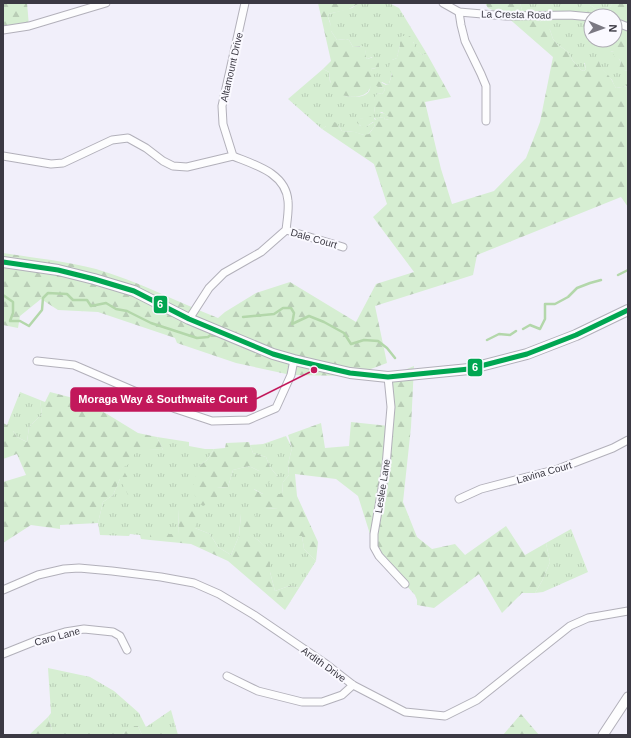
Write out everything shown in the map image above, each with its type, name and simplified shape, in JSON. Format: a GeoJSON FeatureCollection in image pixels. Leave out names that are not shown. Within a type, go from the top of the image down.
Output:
{"type":"FeatureCollection","features":[{"type":"Feature","properties":{"kind":"main road"},"geometry":{"type":"LineString","coordinates":[[3,262],[58,270],[134,291],[189,319],[273,354],[350,373],[388,377],[469,369],[527,354],[576,335],[628,310]]}},
{"type":"Feature","properties":{"kind":"street"},"geometry":{"type":"LineString","coordinates":[[3,30],[29,26],[106,3]]}},
{"type":"Feature","properties":{"kind":"street","name":"Altamount Drive"},"geometry":{"type":"LineString","coordinates":[[233,156],[223,124],[222,106],[245,3]]}},
{"type":"Feature","properties":{"kind":"street","name":"La Cresta Road"},"geometry":{"type":"LineString","coordinates":[[443,3],[459,12],[506,16],[583,16]]}},
{"type":"Feature","properties":{"kind":"street"},"geometry":{"type":"LineString","coordinates":[[459,12],[460,25],[465,41],[486,86],[486,120]]}},
{"type":"Feature","properties":{"kind":"street"},"geometry":{"type":"LineString","coordinates":[[3,156],[50,164],[63,163],[112,140],[128,138],[173,166],[187,167],[233,156],[266,170],[278,179],[286,189],[288,202],[286,230],[261,252],[224,273],[209,288],[189,319]]}},
{"type":"Feature","properties":{"kind":"street","name":"Dale Court"},"geometry":{"type":"LineString","coordinates":[[286,230],[343,246]]}},
{"type":"Feature","properties":{"kind":"street"},"geometry":{"type":"LineString","coordinates":[[37,360],[74,364],[169,406],[212,421],[248,420],[276,408],[291,375],[294,360]]}},
{"type":"Feature","properties":{"kind":"street","name":"Leslee Lane"},"geometry":{"type":"LineString","coordinates":[[388,377],[391,407],[386,466],[374,534],[374,547],[379,556],[405,584]]}},
{"type":"Feature","properties":{"kind":"street","name":"Lavina Court"},"geometry":{"type":"LineString","coordinates":[[459,499],[481,489],[558,469],[612,448],[628,440]]}},
{"type":"Feature","properties":{"kind":"street","name":"Ardith Drive"},"geometry":{"type":"LineString","coordinates":[[3,590],[38,576],[79,568],[112,570],[194,583],[219,594],[254,615],[326,664],[353,685],[405,712],[445,716],[477,700],[570,626],[588,618],[628,611]]}},
{"type":"Feature","properties":{"kind":"street","name":"Caro Lane"},"geometry":{"type":"LineString","coordinates":[[3,654],[38,640],[66,632],[84,629],[113,632],[120,636],[127,650]]}},
{"type":"Feature","properties":{"kind":"street"},"geometry":{"type":"LineString","coordinates":[[227,676],[258,691],[302,702],[322,702],[342,695],[353,685]]}},
{"type":"Feature","properties":{"kind":"street"},"geometry":{"type":"LineString","coordinates":[[603,735],[628,697]]}},
{"type":"Feature","properties":{"kind":"green space"},"geometry":{"type":"Polygon","coordinates":[[[3,3],[27,3],[29,26],[3,30],[3,3]]]}},
{"type":"Feature","properties":{"kind":"green space"},"geometry":{"type":"Polygon","coordinates":[[[318,3],[358,3],[347,10],[329,14],[328,17],[331,31],[337,40],[349,40],[353,47],[364,46],[366,49],[367,59],[374,58],[379,64],[379,67],[371,69],[377,74],[373,75],[374,78],[369,79],[371,83],[370,88],[366,93],[357,97],[352,97],[342,95],[334,90],[330,82],[329,72],[323,69],[331,61],[318,3]]]}},
{"type":"Feature","properties":{"kind":"green space"},"geometry":{"type":"Polygon","coordinates":[[[358,3],[389,3],[399,8],[427,54],[423,55],[414,50],[414,42],[400,42],[397,58],[392,60],[390,81],[388,85],[382,82],[378,87],[384,88],[385,90],[382,94],[378,93],[376,95],[374,105],[375,113],[387,115],[389,119],[385,120],[384,117],[376,120],[375,118],[359,119],[359,125],[365,127],[374,122],[375,123],[368,135],[342,131],[339,126],[326,126],[322,129],[288,99],[323,69],[329,72],[330,82],[345,96],[359,97],[368,92],[370,88],[369,79],[373,76],[371,69],[376,68],[372,57],[367,59],[365,55],[366,51],[361,46],[353,47],[349,40],[337,40],[331,31],[328,17],[329,14],[352,8],[358,3]]]}},
{"type":"Feature","properties":{"kind":"green space"},"geometry":{"type":"Polygon","coordinates":[[[485,3],[520,3],[522,10],[533,19],[546,23],[553,39],[568,52],[573,61],[581,70],[584,71],[586,69],[584,60],[593,58],[599,61],[616,88],[628,86],[628,207],[621,197],[477,255],[473,275],[375,306],[387,363],[352,376],[291,375],[236,363],[177,343],[175,338],[98,312],[58,310],[41,299],[20,316],[18,328],[3,325],[3,253],[96,269],[142,286],[218,318],[256,293],[290,282],[356,322],[376,284],[414,272],[373,217],[387,204],[374,164],[322,129],[334,122],[337,123],[342,131],[355,132],[364,135],[369,134],[375,123],[373,122],[364,128],[357,123],[359,119],[373,116],[375,120],[384,117],[385,120],[389,119],[389,117],[382,112],[377,114],[375,113],[375,98],[378,93],[382,94],[385,90],[384,88],[375,85],[378,81],[388,85],[392,74],[389,66],[392,60],[397,58],[400,38],[402,36],[409,36],[413,38],[415,50],[423,55],[427,54],[451,97],[425,102],[441,169],[452,204],[494,191],[526,158],[540,122],[553,57],[506,16],[488,8],[485,3]]]}},
{"type":"Feature","properties":{"kind":"green space"},"geometry":{"type":"Polygon","coordinates":[[[520,3],[613,3],[610,7],[594,8],[590,5],[590,8],[583,8],[583,48],[611,48],[610,51],[614,52],[621,62],[620,66],[624,70],[628,71],[628,86],[616,88],[612,80],[600,67],[599,61],[584,63],[586,69],[584,71],[581,70],[573,61],[568,52],[553,39],[550,30],[539,20],[533,19],[522,10],[520,3]]]}},
{"type":"Feature","properties":{"kind":"green space"},"geometry":{"type":"Polygon","coordinates":[[[584,3],[594,8],[583,8],[583,12],[581,6],[584,3]]]}},
{"type":"Feature","properties":{"kind":"green space"},"geometry":{"type":"Polygon","coordinates":[[[613,3],[626,3],[628,6],[628,71],[619,69],[621,62],[619,59],[615,58],[614,52],[610,51],[609,48],[623,48],[623,8],[603,8],[610,7],[613,3]]]}},
{"type":"Feature","properties":{"kind":"green space"},"geometry":{"type":"Polygon","coordinates":[[[414,366],[411,427],[403,502],[417,537],[432,549],[455,544],[465,555],[506,526],[525,555],[546,543],[550,562],[535,593],[522,593],[502,613],[479,574],[434,608],[417,605],[415,595],[374,547],[358,496],[336,479],[295,474],[297,496],[318,542],[316,561],[304,549],[302,536],[285,536],[274,525],[278,509],[265,508],[250,503],[253,489],[263,494],[282,494],[283,482],[289,475],[288,464],[292,448],[288,435],[321,423],[325,448],[349,446],[351,422],[389,426],[388,377],[414,366]]]}},
{"type":"Feature","properties":{"kind":"green space"},"geometry":{"type":"Polygon","coordinates":[[[20,392],[40,400],[42,414],[29,427],[27,442],[17,437],[13,431],[7,431],[7,425],[20,392]]]}},
{"type":"Feature","properties":{"kind":"green space"},"geometry":{"type":"Polygon","coordinates":[[[50,392],[77,399],[107,414],[138,433],[157,437],[163,450],[134,449],[134,461],[122,468],[135,490],[128,495],[120,479],[113,495],[103,502],[98,523],[60,525],[60,529],[31,525],[3,543],[3,482],[26,475],[17,454],[3,459],[3,423],[7,425],[7,431],[13,431],[17,437],[27,442],[29,427],[42,414],[40,400],[45,402],[50,392]]]}},
{"type":"Feature","properties":{"kind":"green space"},"geometry":{"type":"Polygon","coordinates":[[[286,436],[292,448],[288,464],[289,475],[283,482],[282,494],[263,494],[254,489],[265,508],[278,509],[285,536],[302,536],[304,549],[316,561],[299,588],[289,586],[275,591],[270,572],[270,552],[258,540],[249,535],[257,521],[241,514],[239,536],[231,555],[218,547],[210,534],[195,528],[178,509],[179,534],[150,531],[150,540],[141,539],[140,535],[130,534],[129,536],[100,535],[98,523],[103,502],[113,495],[120,479],[122,468],[134,448],[163,450],[157,437],[189,442],[189,446],[214,449],[207,460],[198,467],[217,488],[228,487],[233,470],[249,466],[278,477],[270,467],[266,457],[253,453],[250,445],[263,444],[286,436]]]}},
{"type":"Feature","properties":{"kind":"green space"},"geometry":{"type":"Polygon","coordinates":[[[249,442],[253,453],[266,457],[270,467],[278,477],[266,484],[259,471],[249,466],[233,470],[228,487],[217,488],[217,499],[203,506],[196,501],[193,487],[198,467],[207,460],[214,449],[225,448],[226,443],[249,442]]]}},
{"type":"Feature","properties":{"kind":"green space"},"geometry":{"type":"Polygon","coordinates":[[[191,505],[199,516],[195,528],[210,534],[218,547],[231,555],[239,536],[241,514],[253,513],[258,521],[250,535],[270,551],[270,572],[275,591],[289,586],[299,588],[285,610],[228,561],[191,544],[150,540],[150,531],[161,527],[169,534],[179,534],[178,509],[191,505]]]}},
{"type":"Feature","properties":{"kind":"green space"},"geometry":{"type":"Polygon","coordinates":[[[571,529],[588,572],[543,592],[535,593],[550,562],[546,543],[571,529]]]}},
{"type":"Feature","properties":{"kind":"green space"},"geometry":{"type":"Polygon","coordinates":[[[48,668],[90,677],[114,691],[139,713],[146,727],[171,710],[178,735],[142,735],[138,726],[128,729],[122,735],[52,735],[48,717],[51,713],[48,668]]]}},
{"type":"Feature","properties":{"kind":"green space"},"geometry":{"type":"Polygon","coordinates":[[[521,714],[539,735],[503,735],[521,714]]]}},
{"type":"Feature","properties":{"kind":"green space"},"geometry":{"type":"Polygon","coordinates":[[[48,717],[52,735],[29,735],[48,717]]]}},
{"type":"Feature","properties":{"kind":"green space"},"geometry":{"type":"Polygon","coordinates":[[[132,726],[138,726],[142,735],[122,735],[126,730],[132,726]]]}},
{"type":"Feature","properties":{"kind":"waterway"},"geometry":{"type":"LineString","coordinates":[[618,275],[628,270]]}},
{"type":"Feature","properties":{"kind":"waterway"},"geometry":{"type":"LineString","coordinates":[[523,329],[530,325],[540,329],[545,319],[545,304],[555,304],[568,297],[577,288],[601,280]]}},
{"type":"Feature","properties":{"kind":"waterway"},"geometry":{"type":"LineString","coordinates":[[3,295],[13,302],[13,313],[10,321],[20,321],[29,326],[42,310],[43,298],[48,293],[67,294],[73,300],[87,300],[91,306],[106,303],[116,309],[127,311],[151,323],[197,338],[208,337],[214,332]]}},
{"type":"Feature","properties":{"kind":"waterway"},"geometry":{"type":"LineString","coordinates":[[243,317],[274,314],[283,308],[291,308],[294,313],[292,324],[309,316],[344,333],[351,344],[364,340],[378,341],[387,348],[395,358]]}},
{"type":"Feature","properties":{"kind":"waterway"},"geometry":{"type":"LineString","coordinates":[[487,340],[499,334],[510,335],[516,331]]}},
{"type":"Feature","properties":{"kind":"transit line","name":"6"},"geometry":{"type":"LineString","coordinates":[[3,262],[58,270],[134,291],[189,319],[273,354],[350,373],[388,377],[469,369],[527,354],[576,335],[628,310]]}},
{"type":"Feature","properties":{"kind":"place","name":"Moraga Way & Southwaite Court"},"geometry":{"type":"Point","coordinates":[314,370]}}]}
